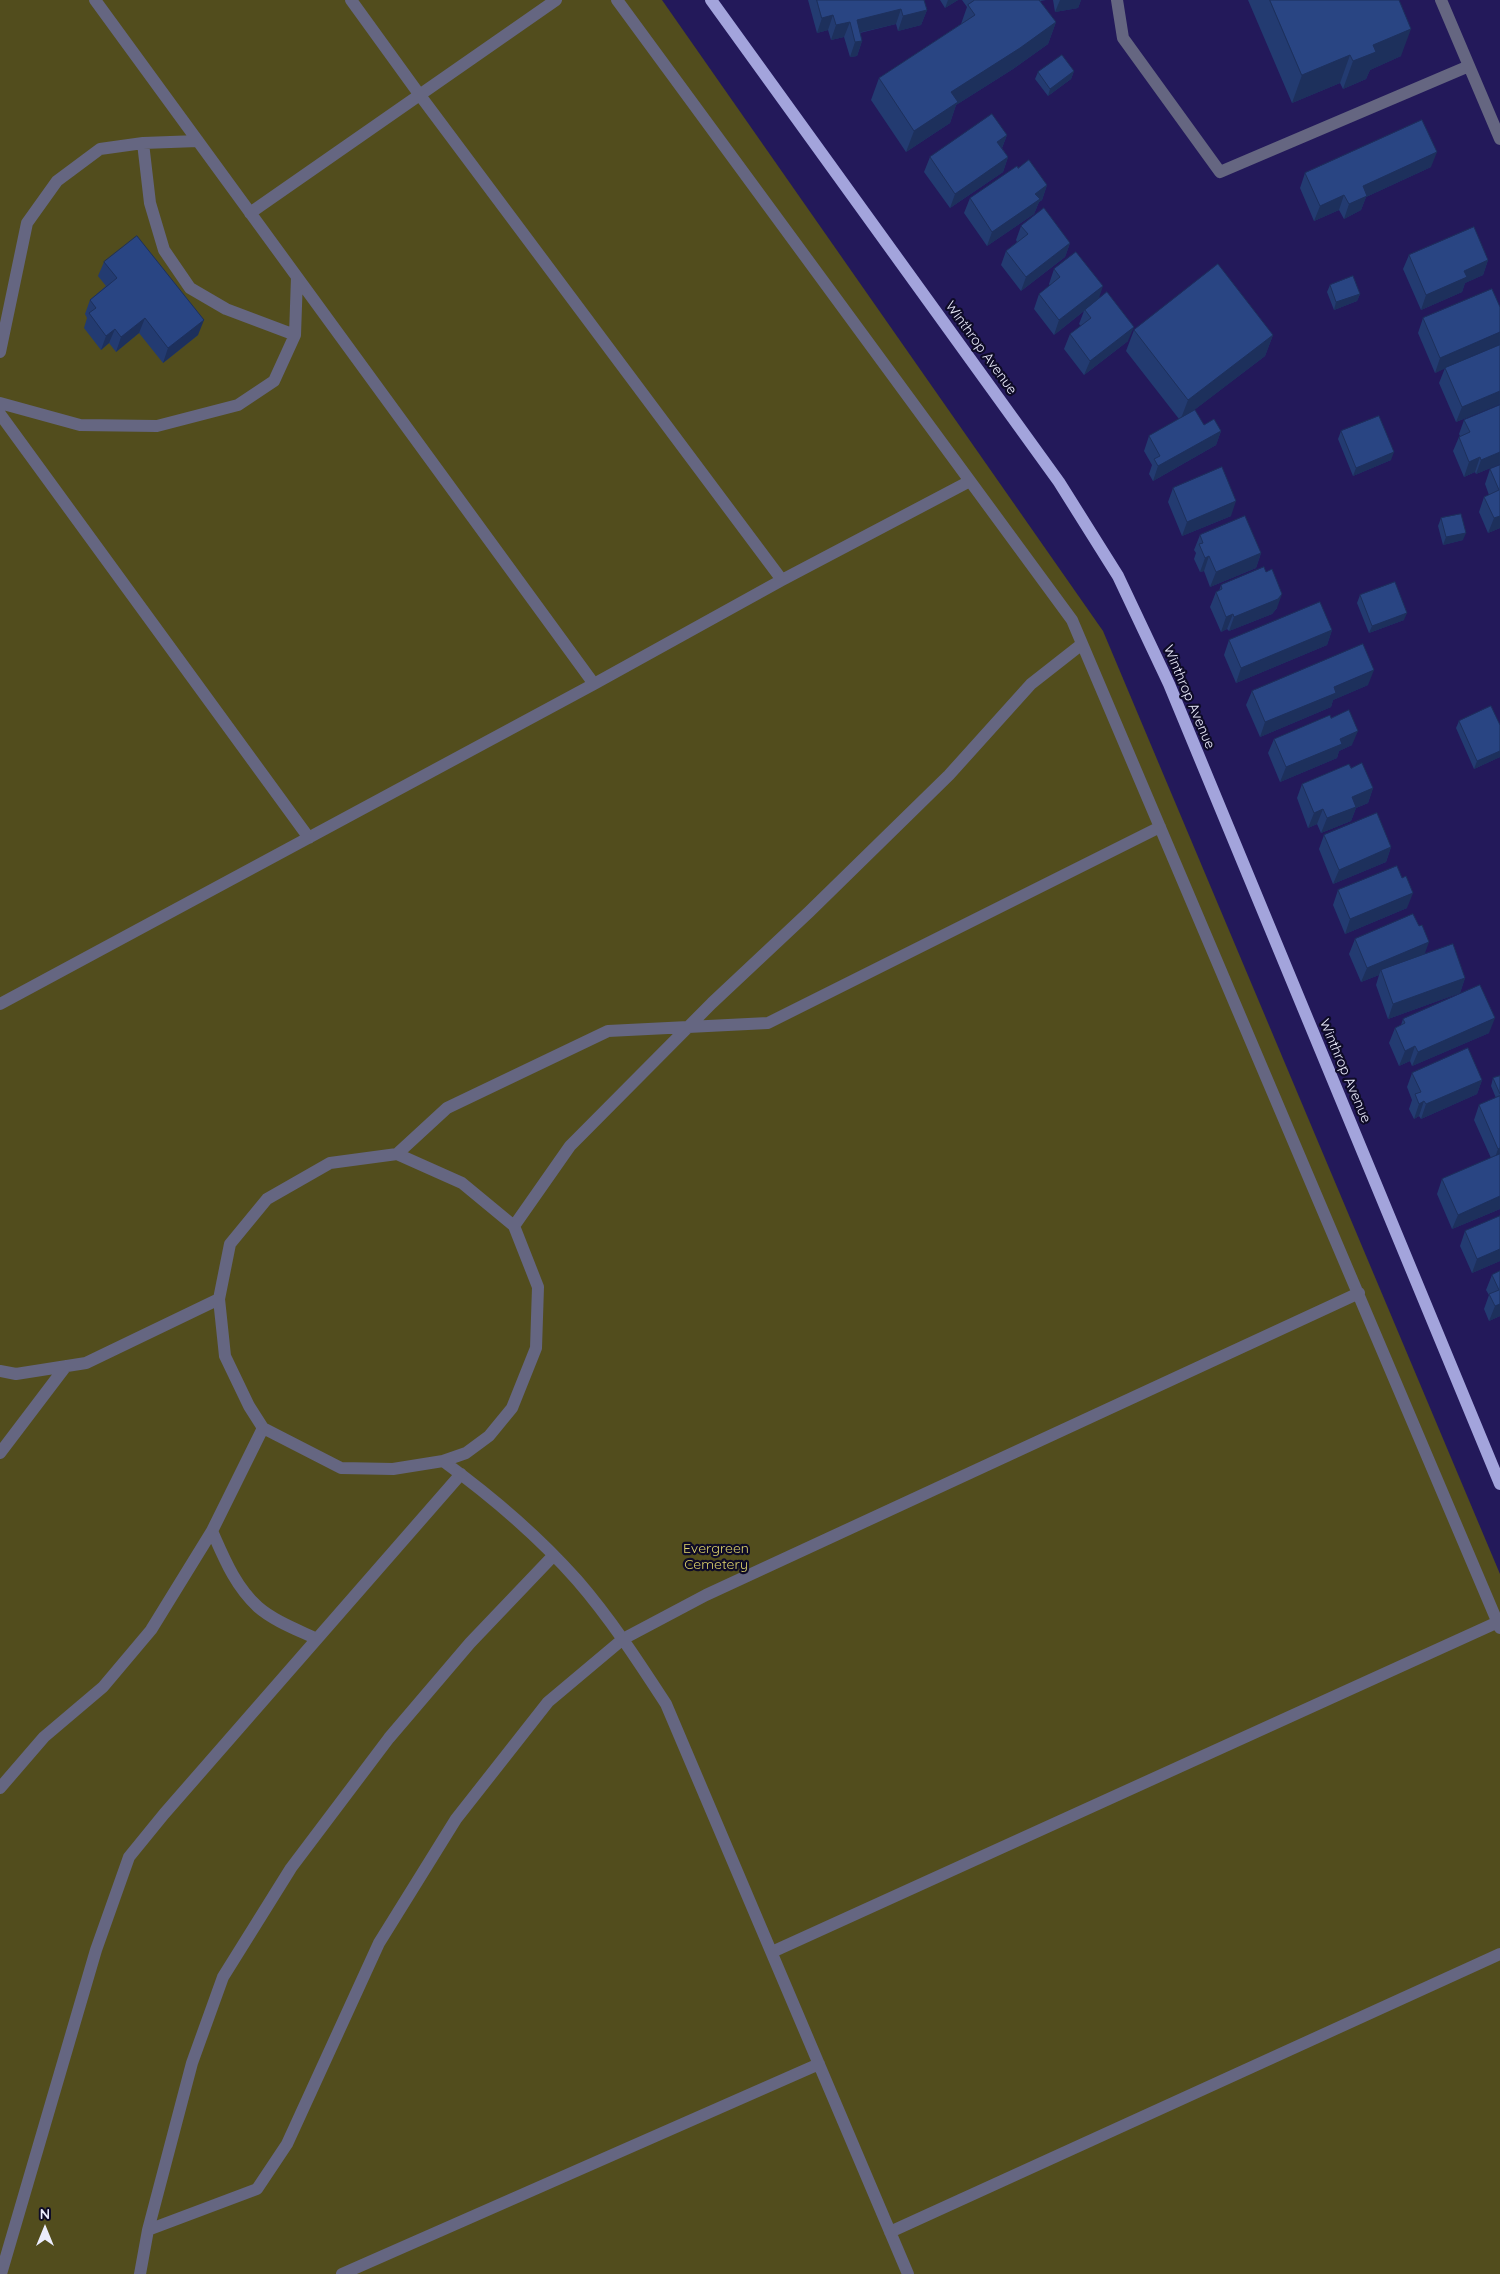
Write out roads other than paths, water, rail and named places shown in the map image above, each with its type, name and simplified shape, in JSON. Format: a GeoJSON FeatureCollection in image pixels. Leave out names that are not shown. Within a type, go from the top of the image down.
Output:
{"type":"FeatureCollection","features":[{"type":"Feature","properties":{"kind":"main road","name":"Winthrop Avenue"},"geometry":{"type":"LineString","coordinates":[[711,0],[1059,482],[1118,576],[1169,684],[1500,1484]]}},
{"type":"Feature","properties":{"kind":"street"},"geometry":{"type":"LineString","coordinates":[[95,0],[594,684]]}},
{"type":"Feature","properties":{"kind":"street"},"geometry":{"type":"LineString","coordinates":[[351,0],[782,580]]}},
{"type":"Feature","properties":{"kind":"street"},"geometry":{"type":"LineString","coordinates":[[250,213],[556,0]]}},
{"type":"Feature","properties":{"kind":"street"},"geometry":{"type":"LineString","coordinates":[[617,0],[1072,620],[1499,1625],[772,1952]]}},
{"type":"Feature","properties":{"kind":"street"},"geometry":{"type":"LineString","coordinates":[[1117,0],[1123,38],[1220,172],[1469,66]]}},
{"type":"Feature","properties":{"kind":"street"},"geometry":{"type":"LineString","coordinates":[[1441,0],[1500,139]]}},
{"type":"Feature","properties":{"kind":"street"},"geometry":{"type":"LineString","coordinates":[[0,352],[27,223],[58,181],[100,149],[143,144],[198,142]]}},
{"type":"Feature","properties":{"kind":"street"},"geometry":{"type":"LineString","coordinates":[[143,144],[150,203],[164,250],[190,288],[226,309],[294,335]]}},
{"type":"Feature","properties":{"kind":"street"},"geometry":{"type":"LineString","coordinates":[[0,403],[80,425],[157,426],[238,405],[274,381],[294,335],[297,277]]}},
{"type":"Feature","properties":{"kind":"street"},"geometry":{"type":"LineString","coordinates":[[0,414],[309,838]]}},
{"type":"Feature","properties":{"kind":"street"},"geometry":{"type":"LineString","coordinates":[[0,1004],[594,684],[782,580],[970,481]]}},
{"type":"Feature","properties":{"kind":"street"},"geometry":{"type":"LineString","coordinates":[[514,1226],[570,1146],[689,1026],[949,775],[1031,684],[1082,644]]}},
{"type":"Feature","properties":{"kind":"street"},"geometry":{"type":"LineString","coordinates":[[397,1154],[447,1108],[608,1031],[768,1023],[1160,827]]}},
{"type":"Feature","properties":{"kind":"street"},"geometry":{"type":"LineString","coordinates":[[397,1154],[462,1183],[514,1226],[538,1287],[536,1348],[512,1408],[489,1436],[466,1453],[443,1460],[393,1469],[342,1468],[263,1428],[249,1406],[225,1356],[219,1299],[230,1244],[267,1198],[330,1162],[397,1154]]}},
{"type":"Feature","properties":{"kind":"street"},"geometry":{"type":"LineString","coordinates":[[148,2230],[258,2190],[287,2144],[379,1943],[456,1819],[548,1702],[623,1639],[706,1595],[1359,1293]]}},
{"type":"Feature","properties":{"kind":"street"},"geometry":{"type":"LineString","coordinates":[[0,1371],[16,1374],[86,1363],[219,1299]]}},
{"type":"Feature","properties":{"kind":"street"},"geometry":{"type":"LineString","coordinates":[[0,1453],[66,1366]]}},
{"type":"Feature","properties":{"kind":"street"},"geometry":{"type":"LineString","coordinates":[[0,1788],[44,1737],[103,1687],[151,1630],[212,1531],[263,1428]]}},
{"type":"Feature","properties":{"kind":"street"},"geometry":{"type":"LineString","coordinates":[[443,1460],[474,1483],[538,1539],[576,1580],[623,1639],[666,1704],[908,2274]]}},
{"type":"Feature","properties":{"kind":"street"},"geometry":{"type":"LineString","coordinates":[[1,2274],[96,1950],[129,1857],[164,1814],[461,1474]]}},
{"type":"Feature","properties":{"kind":"street"},"geometry":{"type":"LineString","coordinates":[[212,1531],[232,1576],[258,1608],[317,1639]]}},
{"type":"Feature","properties":{"kind":"street"},"geometry":{"type":"LineString","coordinates":[[140,2274],[148,2230],[192,2063],[223,1977],[291,1868],[389,1738],[470,1643],[553,1556]]}},
{"type":"Feature","properties":{"kind":"street"},"geometry":{"type":"LineString","coordinates":[[890,2232],[1500,1954]]}},
{"type":"Feature","properties":{"kind":"street"},"geometry":{"type":"LineString","coordinates":[[342,2274],[819,2064]]}},
{"type":"Feature","properties":{"kind":"park label","name":"Evergreen Cemetery"},"geometry":{"type":"Point","coordinates":[716,1558]}}]}
